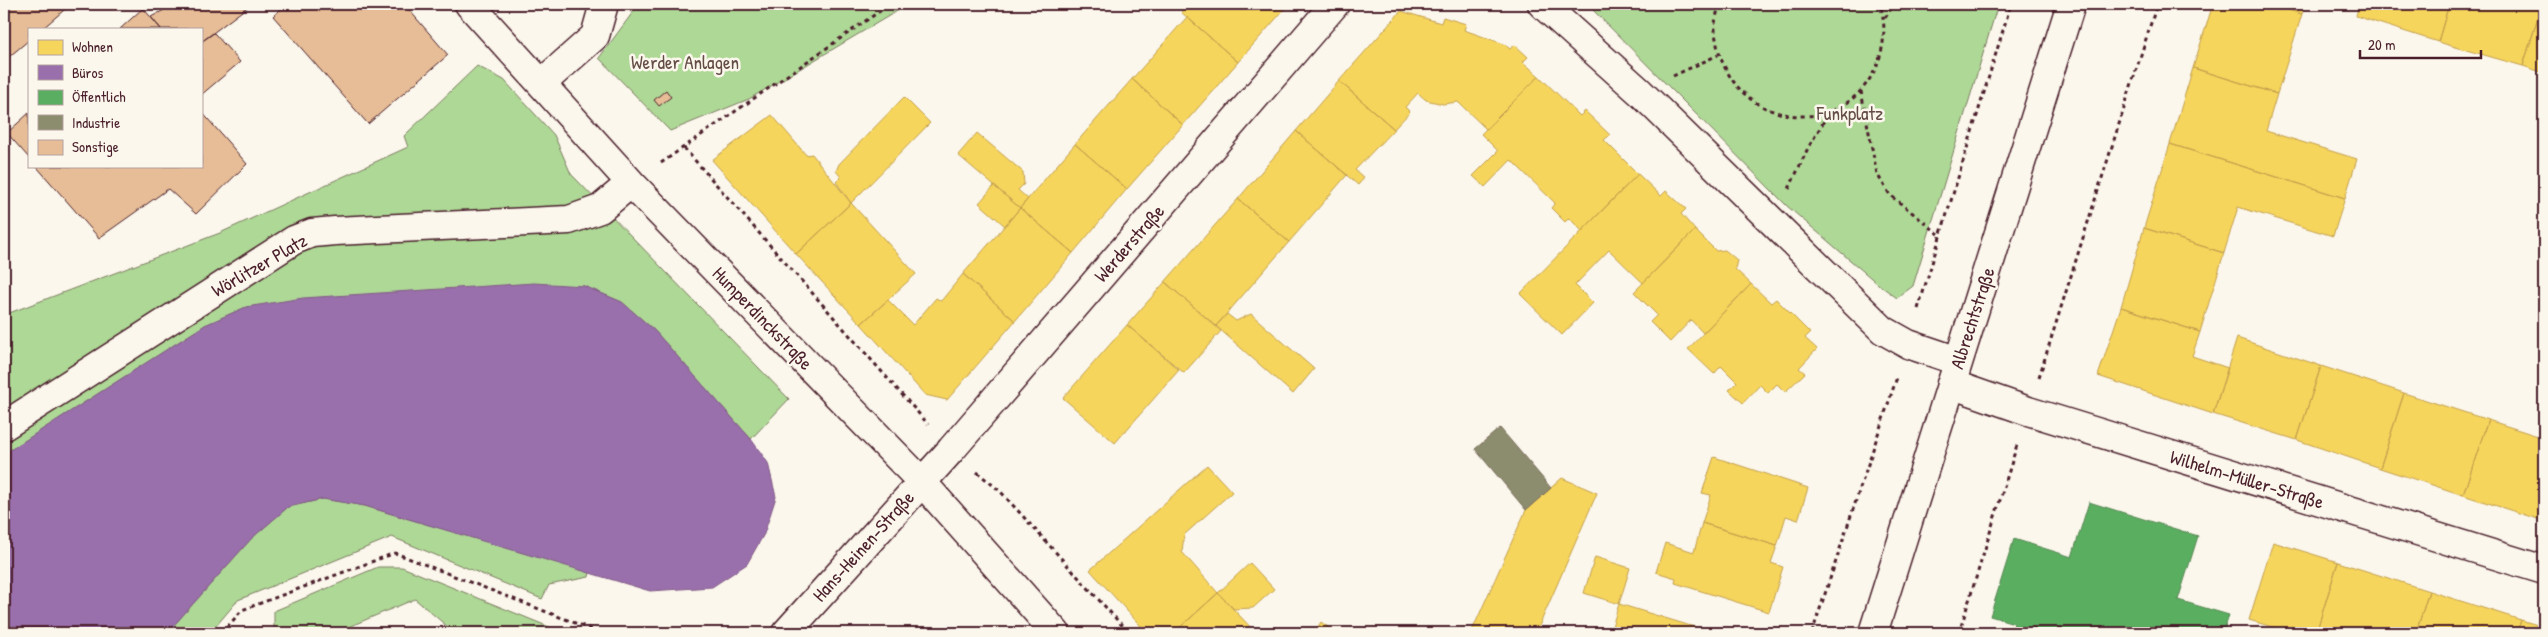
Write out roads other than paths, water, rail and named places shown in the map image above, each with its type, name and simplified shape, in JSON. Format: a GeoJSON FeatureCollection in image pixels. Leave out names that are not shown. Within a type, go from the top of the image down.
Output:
{"type":"FeatureCollection","features":[{"type":"Feature","properties":{"kind":"street","name":"Humperdinckstraße"},"geometry":{"type":"LineString","coordinates":[[469,4],[631,183],[921,481],[1056,633]]}},
{"type":"Feature","properties":{"kind":"street"},"geometry":{"type":"LineString","coordinates":[[542,83],[594,36],[604,4]]}},
{"type":"Feature","properties":{"kind":"street","name":"Werderstraße"},"geometry":{"type":"LineString","coordinates":[[921,481],[951,450],[1335,4]]}},
{"type":"Feature","properties":{"kind":"street"},"geometry":{"type":"LineString","coordinates":[[1542,4],[1640,92],[1883,330],[1955,373]]}},
{"type":"Feature","properties":{"kind":"street","name":"Albrechtstraße"},"geometry":{"type":"LineString","coordinates":[[1873,633],[2071,4]]}},
{"type":"Feature","properties":{"kind":"street","name":"Wörlitzer Platz"},"geometry":{"type":"LineString","coordinates":[[4,426],[294,240],[312,233],[569,220],[600,209],[631,183]]}},
{"type":"Feature","properties":{"kind":"street","name":"Wilhelm-Müller-Straße"},"geometry":{"type":"LineString","coordinates":[[1955,373],[2028,411],[2544,570]]}},
{"type":"Feature","properties":{"kind":"street","name":"Hans-Heinen-Straße"},"geometry":{"type":"LineString","coordinates":[[786,633],[921,481]]}},
{"type":"Feature","properties":{"kind":"park label","name":"Werder Anlagen"},"geometry":{"type":"Point","coordinates":[685,62]}},
{"type":"Feature","properties":{"kind":"park label","name":"Funkplatz"},"geometry":{"type":"Point","coordinates":[1850,113]}}]}
